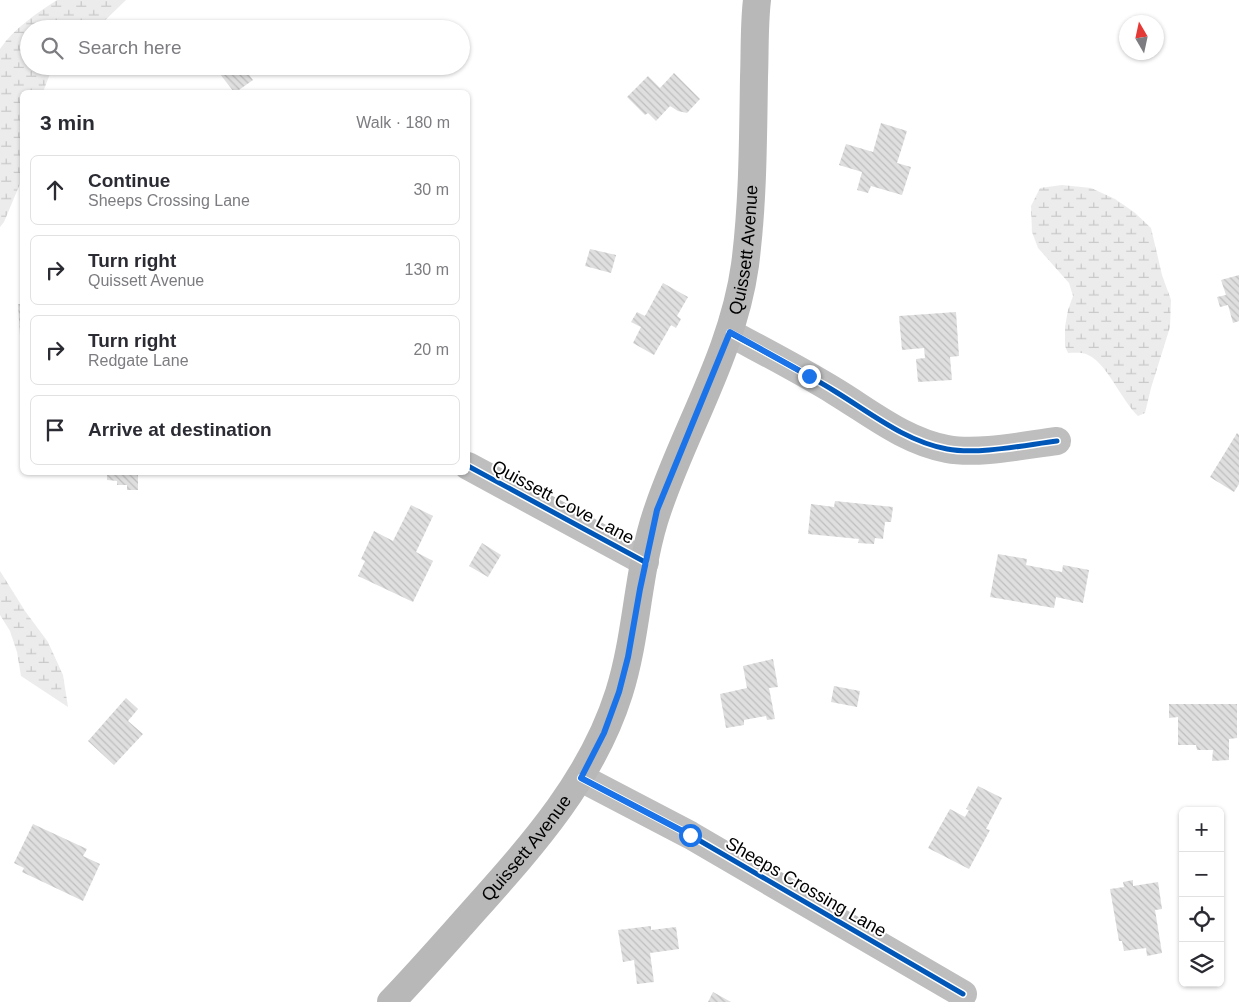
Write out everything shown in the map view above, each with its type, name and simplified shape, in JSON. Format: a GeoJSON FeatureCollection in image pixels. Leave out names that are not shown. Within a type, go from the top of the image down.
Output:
{"type":"FeatureCollection","features":[{"type":"Feature","properties":{"kind":"main road","name":"Quissett Avenue"},"geometry":{"type":"LineString","coordinates":[[391,1002],[518,862],[549,823],[581,778],[604,733],[619,692],[628,657],[654,520],[664,491],[719,363],[730,332],[741,284],[747,240],[752,161],[757,0]]}},
{"type":"Feature","properties":{"kind":"street"},"geometry":{"type":"LineString","coordinates":[[730,332],[809,376],[873,417],[912,438],[948,450],[975,450],[1057,441]]}},
{"type":"Feature","properties":{"kind":"street","name":"Quissett Cove Lane"},"geometry":{"type":"LineString","coordinates":[[470,467],[645,562]]}},
{"type":"Feature","properties":{"kind":"street","name":"Sheeps Crossing Lane"},"geometry":{"type":"LineString","coordinates":[[581,778],[690,835],[963,994]]}},
{"type":"Feature","properties":{"kind":"green space"},"geometry":{"type":"Polygon","coordinates":[[[57,0],[126,0],[105,20],[28,20],[57,0]]]}},
{"type":"Feature","properties":{"kind":"green space"},"geometry":{"type":"Polygon","coordinates":[[[19,28],[20,75],[50,75],[44,90],[20,90],[20,184],[4,222],[0,227],[0,49],[19,28]]]}},
{"type":"Feature","properties":{"kind":"green space"},"geometry":{"type":"Polygon","coordinates":[[[1062,185],[1091,188],[1115,199],[1134,212],[1151,228],[1162,275],[1171,300],[1170,327],[1145,413],[1138,416],[1095,359],[1084,353],[1068,353],[1065,346],[1065,327],[1073,296],[1069,283],[1038,248],[1032,232],[1031,206],[1040,188],[1062,185]]]}},
{"type":"Feature","properties":{"kind":"green space"},"geometry":{"type":"Polygon","coordinates":[[[0,571],[25,611],[48,642],[63,675],[68,707],[21,676],[17,652],[10,631],[0,615],[0,571]]]}},
{"type":"Feature","properties":{"kind":"building"},"geometry":{"type":"Polygon","coordinates":[[[674,73],[700,99],[687,113],[678,111],[670,106],[656,121],[648,113],[645,115],[627,97],[648,76],[660,88],[674,73]]]}},
{"type":"Feature","properties":{"kind":"building"},"geometry":{"type":"Polygon","coordinates":[[[221,75],[249,75],[253,80],[239,90],[232,90],[221,75]]]}},
{"type":"Feature","properties":{"kind":"building"},"geometry":{"type":"Polygon","coordinates":[[[881,123],[907,131],[897,163],[911,167],[902,195],[871,186],[868,193],[857,190],[862,172],[839,165],[846,144],[873,152],[881,123]]]}},
{"type":"Feature","properties":{"kind":"building"},"geometry":{"type":"Polygon","coordinates":[[[590,249],[616,255],[611,273],[585,266],[590,249]]]}},
{"type":"Feature","properties":{"kind":"building"},"geometry":{"type":"Polygon","coordinates":[[[1239,275],[1239,321],[1233,323],[1228,305],[1220,307],[1217,297],[1226,295],[1221,280],[1239,275]]]}},
{"type":"Feature","properties":{"kind":"building"},"geometry":{"type":"Polygon","coordinates":[[[663,283],[688,297],[677,316],[681,319],[676,328],[671,325],[654,355],[633,343],[641,327],[631,322],[637,312],[645,316],[663,283]]]}},
{"type":"Feature","properties":{"kind":"building"},"geometry":{"type":"Polygon","coordinates":[[[18,304],[20,304],[20,335],[18,304]]]}},
{"type":"Feature","properties":{"kind":"building"},"geometry":{"type":"Polygon","coordinates":[[[956,312],[959,356],[950,357],[952,380],[918,382],[916,359],[925,358],[924,348],[902,350],[899,316],[956,312]]]}},
{"type":"Feature","properties":{"kind":"building"},"geometry":{"type":"Polygon","coordinates":[[[1237,433],[1239,435],[1239,484],[1234,492],[1210,477],[1237,433]]]}},
{"type":"Feature","properties":{"kind":"building"},"geometry":{"type":"Polygon","coordinates":[[[107,475],[138,475],[138,490],[127,490],[127,485],[117,485],[117,481],[107,480],[107,475]]]}},
{"type":"Feature","properties":{"kind":"building"},"geometry":{"type":"Polygon","coordinates":[[[835,501],[893,507],[891,522],[885,522],[883,539],[875,538],[874,544],[858,543],[859,539],[808,534],[811,504],[834,507],[835,501]]]}},
{"type":"Feature","properties":{"kind":"building"},"geometry":{"type":"Polygon","coordinates":[[[411,505],[433,516],[416,552],[433,561],[413,602],[358,576],[365,561],[361,559],[374,531],[393,541],[411,505]]]}},
{"type":"Feature","properties":{"kind":"building"},"geometry":{"type":"Polygon","coordinates":[[[482,543],[501,555],[488,577],[469,566],[482,543]]]}},
{"type":"Feature","properties":{"kind":"building"},"geometry":{"type":"Polygon","coordinates":[[[998,554],[1027,559],[1026,565],[1062,572],[1063,565],[1089,570],[1083,603],[1056,597],[1054,608],[990,597],[998,554]]]}},
{"type":"Feature","properties":{"kind":"building"},"geometry":{"type":"Polygon","coordinates":[[[773,659],[778,687],[769,688],[775,719],[767,720],[766,716],[744,720],[744,725],[726,728],[720,694],[747,688],[743,666],[773,659]]]}},
{"type":"Feature","properties":{"kind":"building"},"geometry":{"type":"Polygon","coordinates":[[[834,686],[860,691],[857,707],[831,702],[834,686]]]}},
{"type":"Feature","properties":{"kind":"building"},"geometry":{"type":"Polygon","coordinates":[[[126,698],[138,709],[128,721],[143,734],[114,765],[88,741],[126,698]]]}},
{"type":"Feature","properties":{"kind":"building"},"geometry":{"type":"Polygon","coordinates":[[[1169,704],[1237,704],[1237,738],[1229,739],[1229,760],[1212,761],[1213,750],[1197,750],[1196,745],[1178,745],[1178,717],[1169,718],[1169,704]]]}},
{"type":"Feature","properties":{"kind":"building"},"geometry":{"type":"Polygon","coordinates":[[[978,786],[1002,798],[986,829],[990,830],[969,869],[928,848],[950,809],[965,817],[969,810],[966,809],[978,786]]]}},
{"type":"Feature","properties":{"kind":"building"},"geometry":{"type":"Polygon","coordinates":[[[33,824],[87,849],[83,856],[100,864],[83,901],[22,872],[24,868],[14,863],[33,824]]]}},
{"type":"Feature","properties":{"kind":"building"},"geometry":{"type":"Polygon","coordinates":[[[1133,880],[1133,886],[1158,882],[1162,909],[1155,910],[1162,953],[1147,956],[1146,948],[1124,951],[1122,941],[1119,941],[1110,889],[1124,887],[1123,882],[1133,880]]]}},
{"type":"Feature","properties":{"kind":"building"},"geometry":{"type":"Polygon","coordinates":[[[651,926],[651,930],[676,927],[679,949],[650,953],[654,982],[637,984],[634,960],[623,962],[618,930],[651,926]]]}},
{"type":"Feature","properties":{"kind":"building"},"geometry":{"type":"Polygon","coordinates":[[[713,992],[731,1002],[708,1002],[713,992]]]}},
{"type":"Feature","properties":{"kind":"cycle path"},"geometry":{"type":"LineString","coordinates":[[730,333],[823,384],[889,426],[932,445],[959,451],[973,451],[1057,441]]}},
{"type":"Feature","properties":{"kind":"cycle path"},"geometry":{"type":"LineString","coordinates":[[470,467],[645,562]]}},
{"type":"Feature","properties":{"kind":"cycle path"},"geometry":{"type":"LineString","coordinates":[[581,778],[690,835],[963,994]]}},
{"type":"Feature","properties":{"kind":"route"},"geometry":{"type":"LineString","coordinates":[[690,835],[581,778],[604,733],[619,692],[628,657],[657,510],[719,363],[730,332],[809,376]]}}]}
